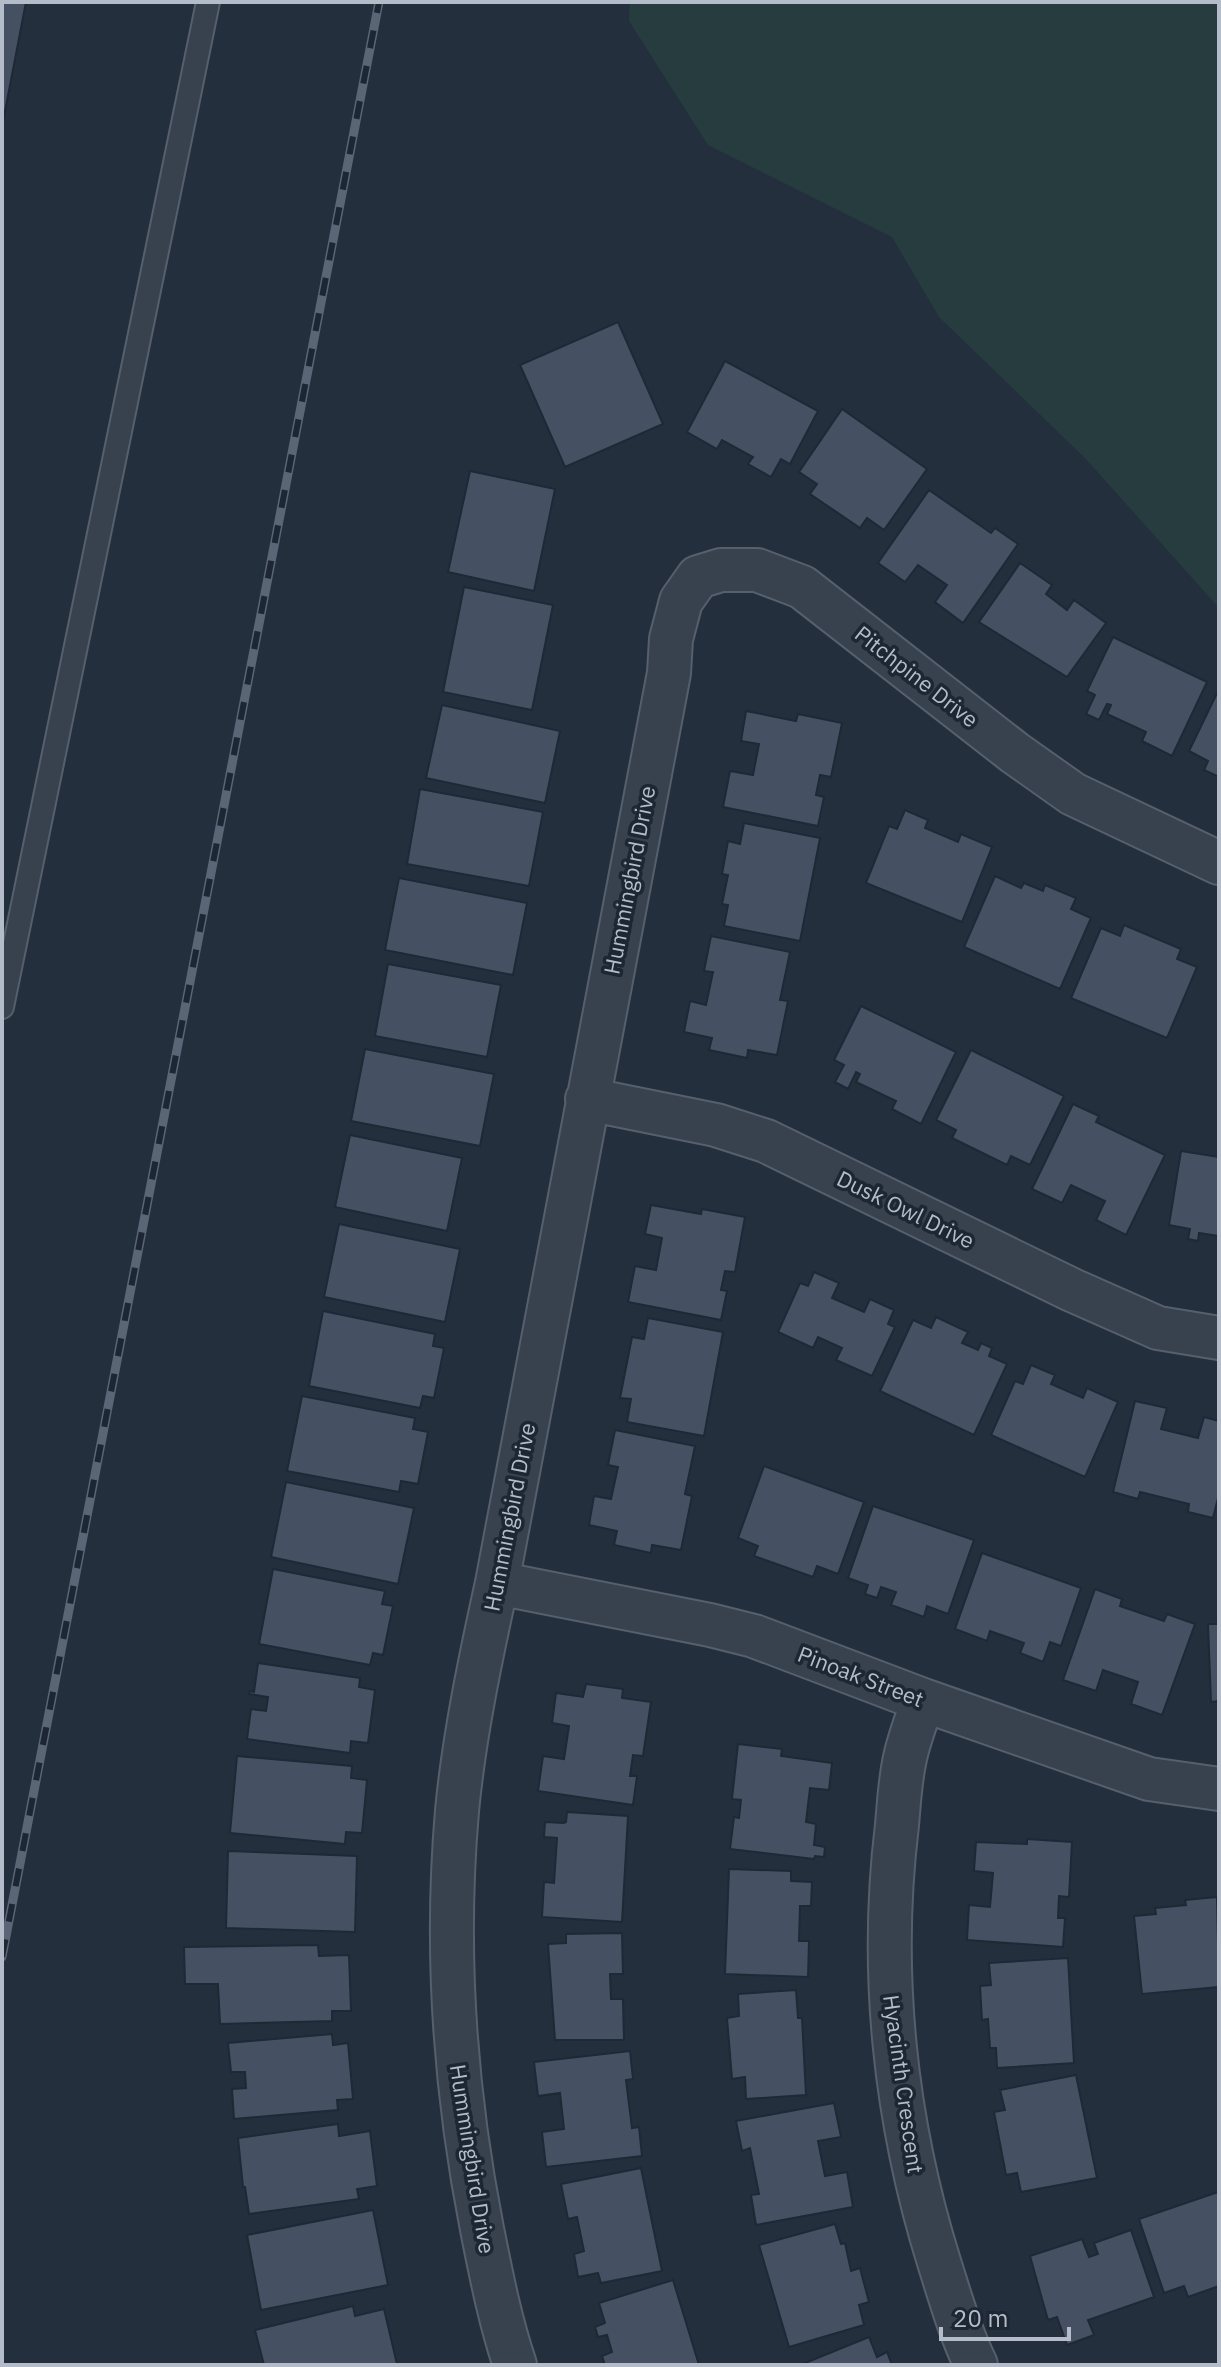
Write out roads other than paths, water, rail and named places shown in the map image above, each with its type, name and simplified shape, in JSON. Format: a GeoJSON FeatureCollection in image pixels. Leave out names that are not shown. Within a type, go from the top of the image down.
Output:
{"type":"FeatureCollection","features":[{"type":"Feature","properties":{"kind":"street","name":"Pitchpine Drive"},"geometry":{"type":"LineString","coordinates":[[669,673],[671,639],[681,601],[698,577],[721,570],[757,570],[802,587],[1015,753],[1073,794],[1219,863]]}},
{"type":"Feature","properties":{"kind":"street","name":"Hummingbird Drive"},"geometry":{"type":"LineString","coordinates":[[515,2365],[491,2274],[473,2183],[453,2011],[457,1810],[482,1653],[669,673]]}},
{"type":"Feature","properties":{"kind":"street","name":"Dusk Owl Drive"},"geometry":{"type":"LineString","coordinates":[[587,1099],[716,1125],[766,1141],[1143,1322],[1158,1328],[1219,1338]]}},
{"type":"Feature","properties":{"kind":"street","name":"Pinoak Street"},"geometry":{"type":"LineString","coordinates":[[497,1583],[754,1636],[923,1700],[1149,1779],[1219,1789]]}},
{"type":"Feature","properties":{"kind":"street","name":"Hyacinth Crescent"},"geometry":{"type":"LineString","coordinates":[[923,1700],[905,1759],[893,1853],[890,1994],[909,2149],[928,2227],[976,2365]]}},
{"type":"Feature","properties":{"kind":"lane"},"geometry":{"type":"LineString","coordinates":[[2,1007],[208,2]]}},
{"type":"Feature","properties":{"kind":"railway"},"geometry":{"type":"LineString","coordinates":[[2,1957],[379,2]]}}]}
